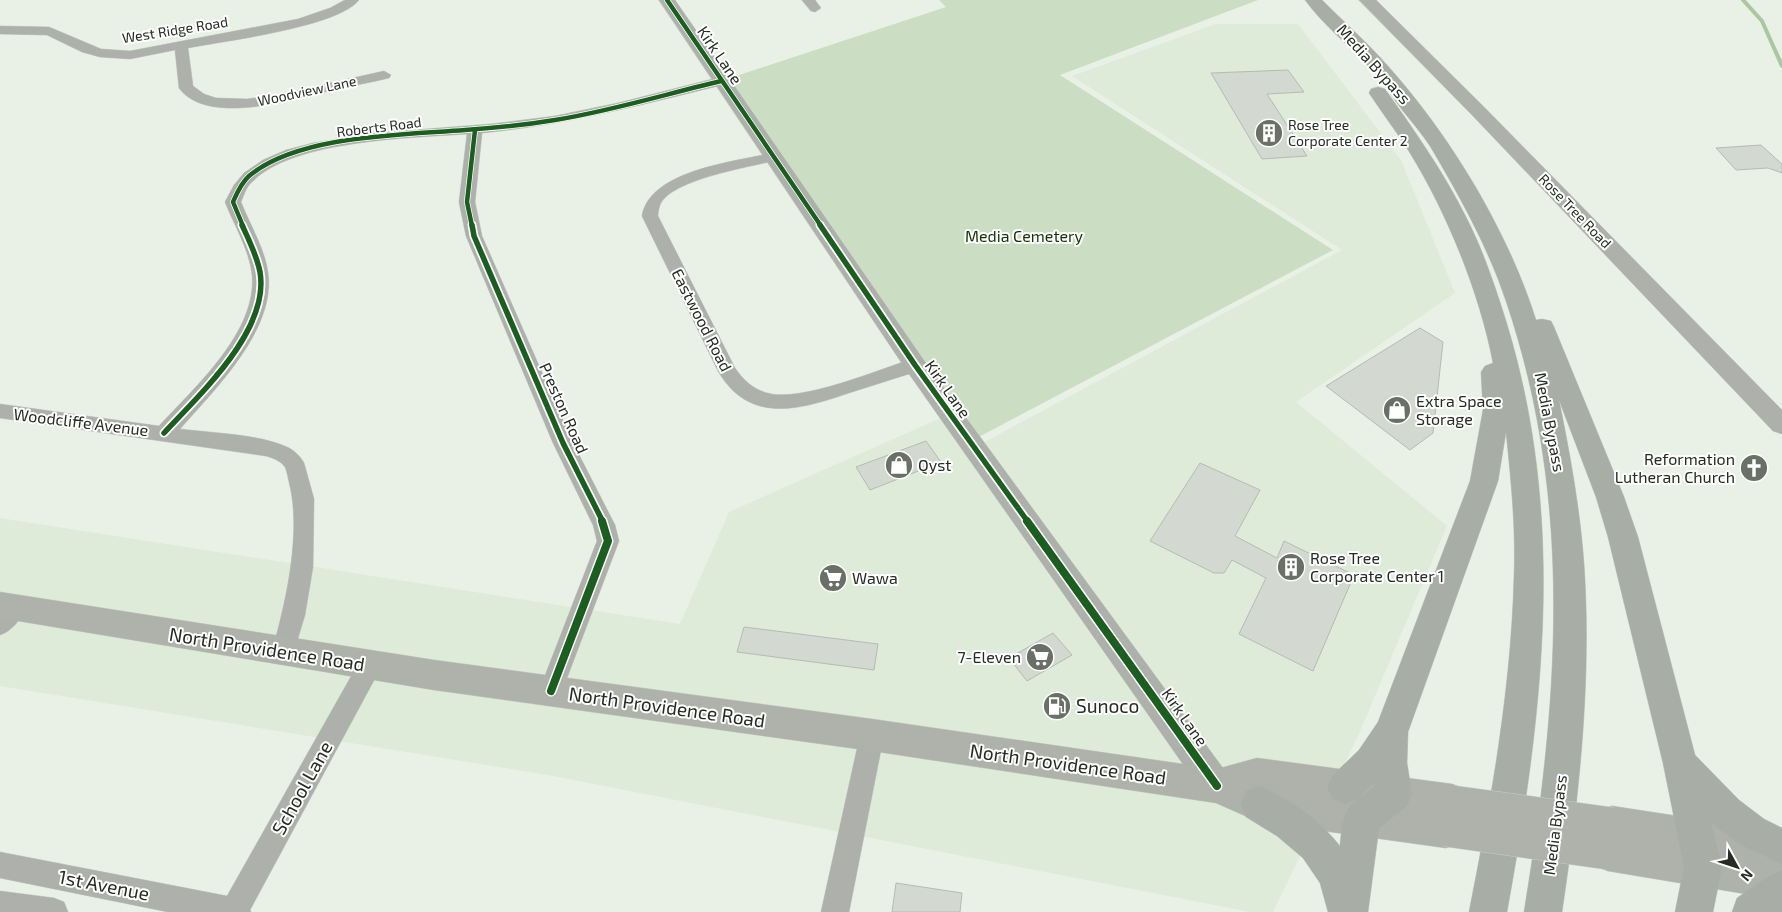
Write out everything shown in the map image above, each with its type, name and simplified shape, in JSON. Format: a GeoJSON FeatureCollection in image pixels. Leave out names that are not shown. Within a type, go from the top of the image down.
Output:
{"type":"FeatureCollection","features":[{"type":"Feature","properties":{"kind":"highway","name":"Media Bypass"},"geometry":{"type":"LineString","coordinates":[[1292,0],[1364,74],[1415,144],[1460,227],[1485,291],[1506,364],[1522,447],[1527,502],[1529,593],[1527,648],[1520,716],[1503,837],[1488,912]]}},
{"type":"Feature","properties":{"kind":"highway","name":"Media Bypass"},"geometry":{"type":"LineString","coordinates":[[1313,0],[1366,52],[1422,118],[1456,170],[1488,228],[1516,294],[1544,385],[1558,455],[1568,552],[1570,663],[1566,725],[1551,860],[1543,912]]}},
{"type":"Feature","properties":{"kind":"highway"},"geometry":{"type":"LineString","coordinates":[[1488,228],[1535,312],[1551,346],[1610,497],[1623,537],[1680,763],[1700,852],[1694,912]]}},
{"type":"Feature","properties":{"kind":"highway"},"geometry":{"type":"LineString","coordinates":[[1399,809],[1388,766],[1391,732],[1476,507],[1490,456],[1496,410],[1496,388],[1485,291]]}},
{"type":"Feature","properties":{"kind":"highway"},"geometry":{"type":"LineString","coordinates":[[1348,912],[1354,803],[1370,762],[1391,732]]}},
{"type":"Feature","properties":{"kind":"highway"},"geometry":{"type":"LineString","coordinates":[[1680,763],[1739,825],[1782,848]]}},
{"type":"Feature","properties":{"kind":"highway"},"geometry":{"type":"LineString","coordinates":[[1259,804],[1287,818],[1322,850],[1335,871],[1348,912]]}},
{"type":"Feature","properties":{"kind":"highway"},"geometry":{"type":"LineString","coordinates":[[1751,912],[1782,889]]}},
{"type":"Feature","properties":{"kind":"main road","name":"North Providence Road"},"geometry":{"type":"LineString","coordinates":[[5,613],[284,651],[370,665],[872,735],[1217,786],[1259,804],[1354,803],[1700,852],[1782,848]]}},
{"type":"Feature","properties":{"kind":"main road","name":"North Providence Road"},"geometry":{"type":"LineString","coordinates":[[1217,786],[1257,775],[1354,803]]}},
{"type":"Feature","properties":{"kind":"main road","name":"North Providence Road"},"geometry":{"type":"LineString","coordinates":[[1700,852],[1782,881]]}},
{"type":"Feature","properties":{"kind":"street","name":"West Ridge Road"},"geometry":{"type":"LineString","coordinates":[[0,30],[48,31],[87,50],[107,54],[130,55],[301,22],[346,6],[353,0]]}},
{"type":"Feature","properties":{"kind":"street","name":"Kirk Lane"},"geometry":{"type":"LineString","coordinates":[[667,0],[915,366],[1217,786]]}},
{"type":"Feature","properties":{"kind":"street","name":"Rose Tree Road"},"geometry":{"type":"LineString","coordinates":[[1366,0],[1478,111],[1782,425]]}},
{"type":"Feature","properties":{"kind":"street","name":"Woodview Lane"},"geometry":{"type":"LineString","coordinates":[[181,46],[186,88],[193,95],[220,102],[261,102],[384,75]]}},
{"type":"Feature","properties":{"kind":"street","name":"Roberts Road"},"geometry":{"type":"LineString","coordinates":[[164,433],[236,349],[258,302],[261,286],[260,273],[233,202],[238,190],[248,177],[284,156],[343,142],[367,138],[475,130],[579,115],[721,81]]}},
{"type":"Feature","properties":{"kind":"street","name":"Preston Road"},"geometry":{"type":"LineString","coordinates":[[475,130],[466,202],[474,236],[563,443],[604,526],[608,541],[551,691]]}},
{"type":"Feature","properties":{"kind":"street","name":"Eastwood Road"},"geometry":{"type":"LineString","coordinates":[[772,157],[686,179],[666,188],[653,202],[650,216],[727,371],[736,384],[749,394],[768,401],[791,402],[813,398],[915,366]]}},
{"type":"Feature","properties":{"kind":"street","name":"Woodcliffe Avenue"},"geometry":{"type":"LineString","coordinates":[[0,411],[266,448],[282,453],[294,463],[304,499],[302,568],[294,615],[284,651]]}},
{"type":"Feature","properties":{"kind":"street","name":"School Lane"},"geometry":{"type":"LineString","coordinates":[[235,912],[370,665]]}},
{"type":"Feature","properties":{"kind":"street"},"geometry":{"type":"LineString","coordinates":[[835,912],[872,735]]}},
{"type":"Feature","properties":{"kind":"street","name":"1st Avenue"},"geometry":{"type":"LineString","coordinates":[[0,864],[235,912]]}},
{"type":"Feature","properties":{"kind":"street"},"geometry":{"type":"LineString","coordinates":[[0,904],[54,912]]}},
{"type":"Feature","properties":{"kind":"shaded area"},"geometry":{"type":"Polygon","coordinates":[[[1216,24],[1298,24],[1401,160],[1455,293],[1296,402],[1447,526],[1358,736],[1273,912],[1250,912],[548,775],[0,686],[0,518],[680,624],[729,512],[943,417],[979,445],[1342,250],[1072,76],[1216,24]]]}},
{"type":"Feature","properties":{"kind":"green space","name":"Media Cemetery"},"geometry":{"type":"Polygon","coordinates":[[[939,0],[1258,0],[1060,75],[1333,250],[973,440],[727,79],[946,7],[939,0]]]}},
{"type":"Feature","properties":{"kind":"building","name":"Rose Tree Corporate Center 2"},"geometry":{"type":"Polygon","coordinates":[[[1288,70],[1304,92],[1267,94],[1307,156],[1262,159],[1211,73],[1288,70]]]}},
{"type":"Feature","properties":{"kind":"building"},"geometry":{"type":"Polygon","coordinates":[[[1761,145],[1782,164],[1782,173],[1768,168],[1736,170],[1716,148],[1761,145]]]}},
{"type":"Feature","properties":{"kind":"building","name":"Extra Space Storage"},"geometry":{"type":"Polygon","coordinates":[[[1420,328],[1443,342],[1433,433],[1410,450],[1326,386],[1420,328]]]}},
{"type":"Feature","properties":{"kind":"building","name":"Qyst"},"geometry":{"type":"Polygon","coordinates":[[[926,441],[941,462],[870,490],[856,467],[926,441]]]}},
{"type":"Feature","properties":{"kind":"building","name":"Rose Tree Corporate Center 1"},"geometry":{"type":"Polygon","coordinates":[[[1200,463],[1260,490],[1235,536],[1277,558],[1284,541],[1354,575],[1313,671],[1239,634],[1266,578],[1232,560],[1224,573],[1214,573],[1150,541],[1200,463]]]}},
{"type":"Feature","properties":{"kind":"building"},"geometry":{"type":"Polygon","coordinates":[[[744,627],[878,644],[874,670],[737,652],[744,627]]]}},
{"type":"Feature","properties":{"kind":"building","name":"7-Eleven"},"geometry":{"type":"Polygon","coordinates":[[[1053,633],[1072,655],[1027,681],[1009,658],[1053,633]]]}},
{"type":"Feature","properties":{"kind":"building"},"geometry":{"type":"Polygon","coordinates":[[[896,883],[962,893],[960,912],[892,912],[896,883]]]}},
{"type":"Feature","properties":{"kind":"waterway"},"geometry":{"type":"LineString","coordinates":[[1743,0],[1762,21],[1782,66]]}},
{"type":"Feature","properties":{"kind":"cycle path"},"geometry":{"type":"LineString","coordinates":[[667,0],[915,365],[1217,786]]}},
{"type":"Feature","properties":{"kind":"cycle path"},"geometry":{"type":"LineString","coordinates":[[164,433],[212,380],[243,337],[254,315],[260,294],[260,273],[233,202],[246,179],[268,163],[318,146],[347,141],[504,127],[555,120],[618,107],[721,81]]}},
{"type":"Feature","properties":{"kind":"cycle path"},"geometry":{"type":"LineString","coordinates":[[475,130],[467,202],[474,236],[563,443],[604,525],[608,541],[551,691]]}},
{"type":"Feature","properties":{"kind":"place","name":"Rose Tree Corporate Center 2"},"geometry":{"type":"Point","coordinates":[1269,133]}},
{"type":"Feature","properties":{"kind":"place","name":"Extra Space Storage"},"geometry":{"type":"Point","coordinates":[1397,410]}},
{"type":"Feature","properties":{"kind":"place","name":"Qyst"},"geometry":{"type":"Point","coordinates":[899,465]}},
{"type":"Feature","properties":{"kind":"place","name":"Reformation Lutheran Church"},"geometry":{"type":"Point","coordinates":[1754,468]}},
{"type":"Feature","properties":{"kind":"place","name":"Rose Tree Corporate Center 1"},"geometry":{"type":"Point","coordinates":[1291,567]}},
{"type":"Feature","properties":{"kind":"place","name":"Wawa"},"geometry":{"type":"Point","coordinates":[833,578]}},
{"type":"Feature","properties":{"kind":"place","name":"7-Eleven"},"geometry":{"type":"Point","coordinates":[1040,657]}},
{"type":"Feature","properties":{"kind":"place","name":"Sunoco"},"geometry":{"type":"Point","coordinates":[1057,706]}}]}
